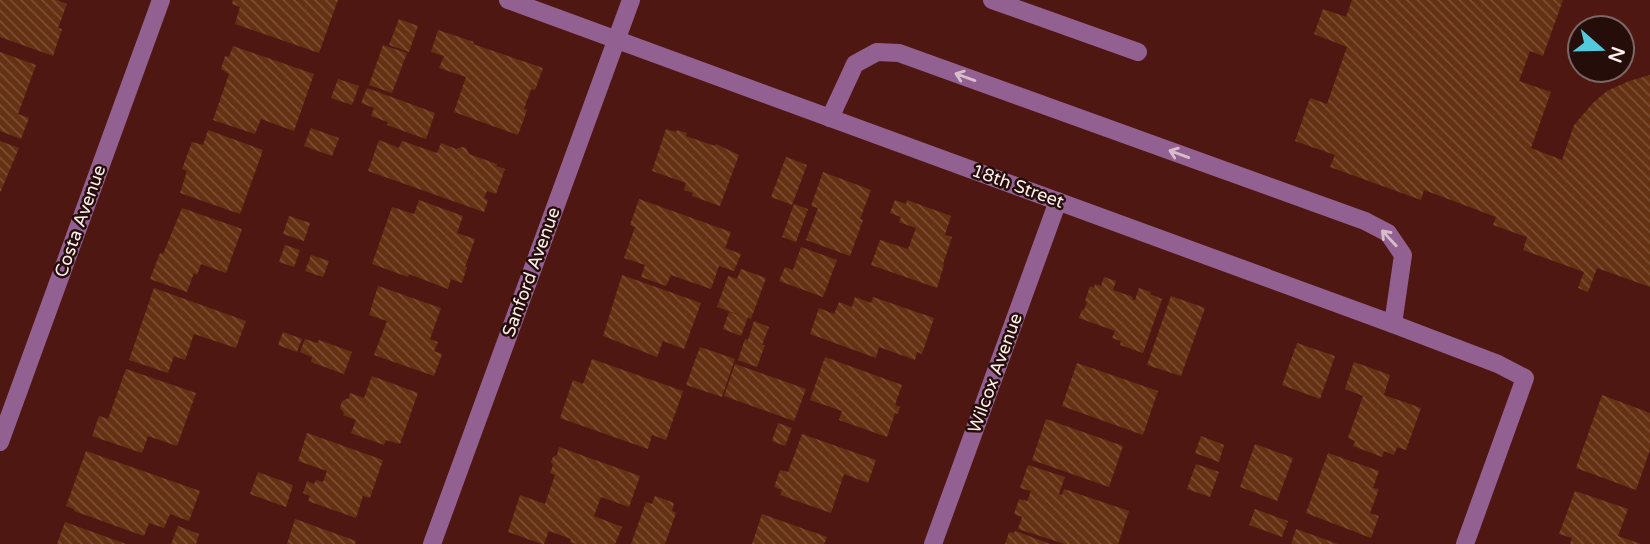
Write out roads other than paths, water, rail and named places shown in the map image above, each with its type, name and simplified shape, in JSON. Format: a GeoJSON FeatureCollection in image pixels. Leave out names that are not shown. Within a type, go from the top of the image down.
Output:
{"type":"FeatureCollection","features":[{"type":"Feature","properties":{"kind":"street","name":"Costa Avenue"},"geometry":{"type":"LineString","coordinates":[[0,442],[161,0]]}},
{"type":"Feature","properties":{"kind":"street","name":"18th Street"},"geometry":{"type":"LineString","coordinates":[[508,0],[1392,324],[1497,364],[1525,378],[1465,544]]}},
{"type":"Feature","properties":{"kind":"street","name":"Sanford Avenue"},"geometry":{"type":"LineString","coordinates":[[432,544],[631,0]]}},
{"type":"Feature","properties":{"kind":"street"},"geometry":{"type":"LineString","coordinates":[[992,0],[1138,52]]}},
{"type":"Feature","properties":{"kind":"street"},"geometry":{"type":"LineString","coordinates":[[830,118],[855,64],[877,52],[899,53],[1365,220],[1388,233],[1403,255],[1392,324]]}},
{"type":"Feature","properties":{"kind":"street","name":"Wilcox Avenue"},"geometry":{"type":"LineString","coordinates":[[933,544],[1058,201]]}}]}
